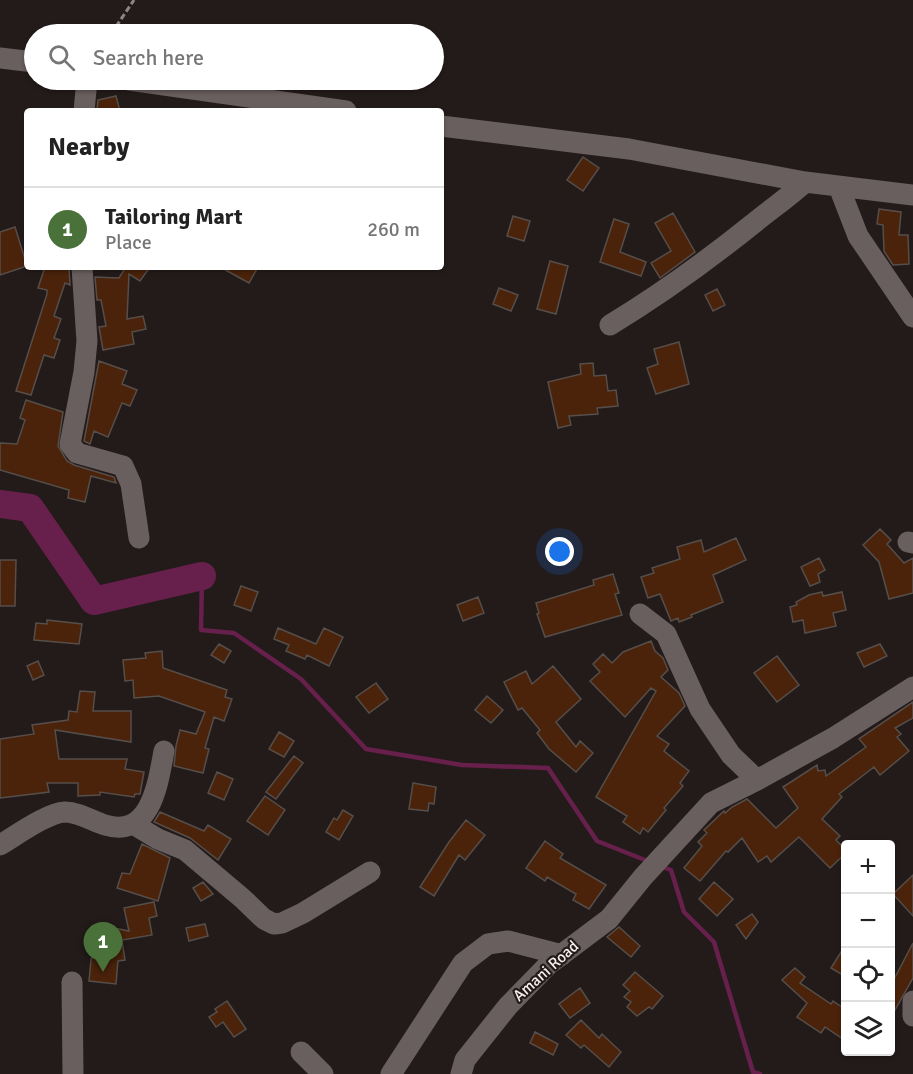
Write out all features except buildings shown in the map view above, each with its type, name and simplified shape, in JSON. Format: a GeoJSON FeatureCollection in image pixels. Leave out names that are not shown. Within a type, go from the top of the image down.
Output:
{"type":"FeatureCollection","features":[{"type":"Feature","properties":{"kind":"street"},"geometry":{"type":"LineString","coordinates":[[0,58],[24,61]]}},
{"type":"Feature","properties":{"kind":"street"},"geometry":{"type":"LineString","coordinates":[[84,108],[86,90]]}},
{"type":"Feature","properties":{"kind":"street"},"geometry":{"type":"LineString","coordinates":[[199,90],[325,108]]}},
{"type":"Feature","properties":{"kind":"street"},"geometry":{"type":"LineString","coordinates":[[444,126],[630,150],[805,182],[913,195]]}},
{"type":"Feature","properties":{"kind":"street"},"geometry":{"type":"LineString","coordinates":[[610,325],[657,297],[704,263],[805,182]]}},
{"type":"Feature","properties":{"kind":"street"},"geometry":{"type":"LineString","coordinates":[[839,187],[858,236],[913,317]]}},
{"type":"Feature","properties":{"kind":"street"},"geometry":{"type":"LineString","coordinates":[[82,270],[87,340],[84,372],[70,444],[77,453],[123,466],[132,484],[139,538]]}},
{"type":"Feature","properties":{"kind":"street"},"geometry":{"type":"LineString","coordinates":[[640,614],[666,634],[699,709],[731,755],[757,780]]}},
{"type":"Feature","properties":{"kind":"street","name":"Amani Road"},"geometry":{"type":"LineString","coordinates":[[461,1074],[465,1060],[508,1006],[549,964],[609,919],[643,877],[711,803],[834,738],[913,687]]}},
{"type":"Feature","properties":{"kind":"street"},"geometry":{"type":"LineString","coordinates":[[0,845],[55,814],[66,812],[106,825],[120,827],[133,824],[142,817],[152,801],[159,780],[164,751]]}},
{"type":"Feature","properties":{"kind":"street"},"geometry":{"type":"LineString","coordinates":[[133,824],[158,839],[185,850],[264,919],[274,924],[282,923],[303,913],[370,872]]}},
{"type":"Feature","properties":{"kind":"street"},"geometry":{"type":"LineString","coordinates":[[391,1074],[463,963],[488,944],[508,941],[562,955]]}},
{"type":"Feature","properties":{"kind":"street"},"geometry":{"type":"LineString","coordinates":[[72,982],[73,1074]]}},
{"type":"Feature","properties":{"kind":"street"},"geometry":{"type":"LineString","coordinates":[[913,1001],[913,1016]]}},
{"type":"Feature","properties":{"kind":"street"},"geometry":{"type":"LineString","coordinates":[[301,1052],[323,1074]]}},
{"type":"Feature","properties":{"kind":"path"},"geometry":{"type":"LineString","coordinates":[[118,24],[134,0]]}},
{"type":"Feature","properties":{"kind":"waterway"},"geometry":{"type":"LineString","coordinates":[[0,504],[30,508],[94,601],[202,576]]}},
{"type":"Feature","properties":{"kind":"waterway"},"geometry":{"type":"LineString","coordinates":[[202,576],[201,630],[234,633],[301,679],[366,749],[462,765],[548,768],[597,841],[650,862]]}},
{"type":"Feature","properties":{"kind":"waterway"},"geometry":{"type":"LineString","coordinates":[[660,866],[671,870],[684,912],[714,942],[753,1072],[760,1074]]}},
{"type":"Feature","properties":{"kind":"place","name":"Tailoring Mart"},"geometry":{"type":"Point","coordinates":[103,972]}}]}
